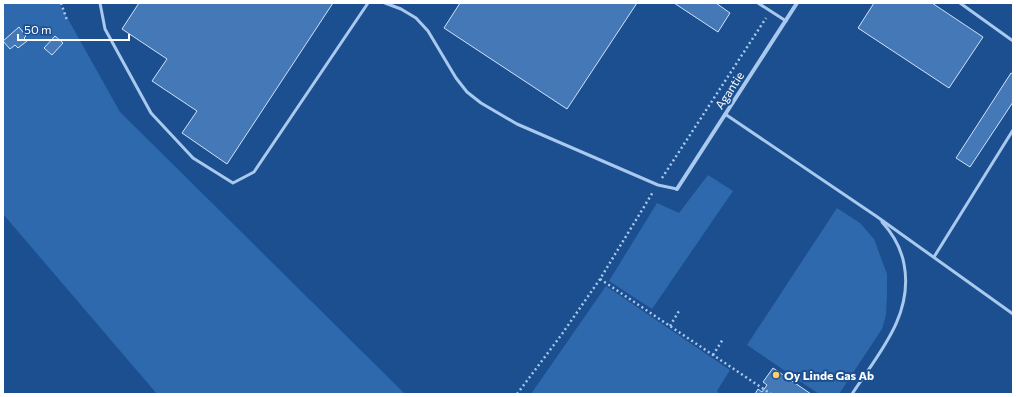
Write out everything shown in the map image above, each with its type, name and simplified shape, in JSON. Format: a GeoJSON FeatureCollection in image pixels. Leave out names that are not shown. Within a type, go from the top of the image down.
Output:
{"type":"FeatureCollection","features":[{"type":"Feature","properties":{"kind":"street","name":"Agantie"},"geometry":{"type":"LineString","coordinates":[[677,189],[797,3]]}},
{"type":"Feature","properties":{"kind":"lane"},"geometry":{"type":"LineString","coordinates":[[100,3],[105,29],[151,112],[193,158],[233,183],[254,172],[368,3]]}},
{"type":"Feature","properties":{"kind":"lane"},"geometry":{"type":"LineString","coordinates":[[385,3],[401,9],[416,18],[428,31],[456,78],[467,92],[481,103],[517,124],[658,185],[677,189]]}},
{"type":"Feature","properties":{"kind":"lane"},"geometry":{"type":"LineString","coordinates":[[758,3],[786,21]]}},
{"type":"Feature","properties":{"kind":"lane"},"geometry":{"type":"LineString","coordinates":[[960,3],[1013,41]]}},
{"type":"Feature","properties":{"kind":"lane"},"geometry":{"type":"LineString","coordinates":[[725,114],[876,216],[1013,314]]}},
{"type":"Feature","properties":{"kind":"lane"},"geometry":{"type":"LineString","coordinates":[[934,257],[1013,130]]}},
{"type":"Feature","properties":{"kind":"lane"},"geometry":{"type":"LineString","coordinates":[[852,394],[890,336],[898,321],[904,302],[906,286],[902,255],[888,228],[876,216]]}},
{"type":"Feature","properties":{"kind":"path"},"geometry":{"type":"LineString","coordinates":[[61,3],[67,20]]}},
{"type":"Feature","properties":{"kind":"path"},"geometry":{"type":"LineString","coordinates":[[517,394],[562,334],[600,279],[658,185],[770,12]]}},
{"type":"Feature","properties":{"kind":"path"},"geometry":{"type":"LineString","coordinates":[[600,279],[771,394]]}},
{"type":"Feature","properties":{"kind":"path"},"geometry":{"type":"LineString","coordinates":[[670,326],[679,311]]}},
{"type":"Feature","properties":{"kind":"path"},"geometry":{"type":"LineString","coordinates":[[713,355],[723,340]]}},
{"type":"Feature","properties":{"kind":"shaded area"},"geometry":{"type":"Polygon","coordinates":[[[3,3],[59,3],[120,112],[405,394],[157,394],[3,214],[3,3]]]}},
{"type":"Feature","properties":{"kind":"shaded area"},"geometry":{"type":"Polygon","coordinates":[[[708,175],[733,191],[652,309],[609,281],[657,203],[679,213],[708,175]]]}},
{"type":"Feature","properties":{"kind":"shaded area"},"geometry":{"type":"Polygon","coordinates":[[[837,208],[860,223],[874,239],[887,274],[886,315],[882,329],[839,394],[819,394],[747,345],[837,208]]]}},
{"type":"Feature","properties":{"kind":"shaded area"},"geometry":{"type":"Polygon","coordinates":[[[606,286],[730,370],[717,391],[720,394],[531,394],[606,286]]]}},
{"type":"Feature","properties":{"kind":"building"},"geometry":{"type":"Polygon","coordinates":[[[139,3],[333,3],[227,164],[182,133],[197,111],[152,81],[167,59],[122,29],[139,3]]]}},
{"type":"Feature","properties":{"kind":"building"},"geometry":{"type":"Polygon","coordinates":[[[460,3],[637,3],[567,109],[444,28],[460,3]]]}},
{"type":"Feature","properties":{"kind":"building"},"geometry":{"type":"Polygon","coordinates":[[[674,3],[716,3],[730,13],[718,32],[674,3]]]}},
{"type":"Feature","properties":{"kind":"building"},"geometry":{"type":"Polygon","coordinates":[[[874,3],[932,3],[983,37],[949,88],[858,28],[874,3]]]}},
{"type":"Feature","properties":{"kind":"building"},"geometry":{"type":"Polygon","coordinates":[[[19,27],[26,36],[24,38],[27,41],[18,48],[15,45],[10,49],[3,41],[19,27]]]}},
{"type":"Feature","properties":{"kind":"building"},"geometry":{"type":"Polygon","coordinates":[[[55,36],[63,43],[52,55],[44,48],[55,36]]]}},
{"type":"Feature","properties":{"kind":"building"},"geometry":{"type":"Polygon","coordinates":[[[1011,73],[1013,74],[1013,102],[970,167],[956,158],[1011,73]]]}},
{"type":"Feature","properties":{"kind":"building","name":"Oy Linde Gas Ab"},"geometry":{"type":"Polygon","coordinates":[[[773,368],[811,394],[755,394],[758,389],[762,392],[767,385],[763,382],[773,368]]]}},
{"type":"Feature","properties":{"kind":"place","name":"Oy Linde Gas Ab"},"geometry":{"type":"Point","coordinates":[776,375]}}]}
